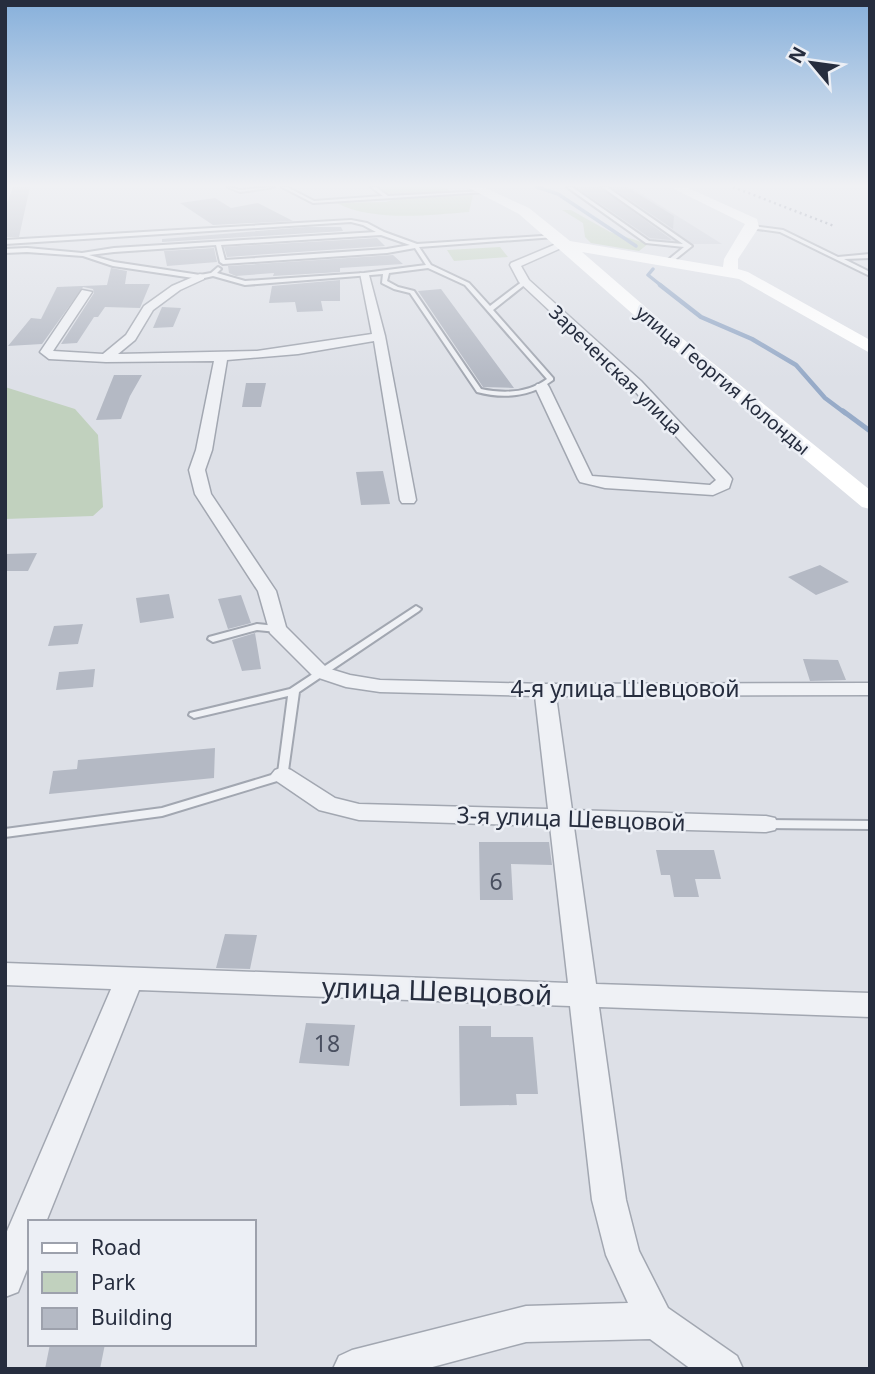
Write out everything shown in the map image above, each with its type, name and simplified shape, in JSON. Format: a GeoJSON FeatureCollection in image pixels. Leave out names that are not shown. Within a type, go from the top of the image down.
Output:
{"type":"FeatureCollection","features":[{"type":"Feature","properties":{"kind":"street"},"geometry":{"type":"LineString","coordinates":[[524,282],[515,265],[540,251]]}},
{"type":"Feature","properties":{"kind":"street","name":"улица Георгия Колонды"},"geometry":{"type":"LineString","coordinates":[[573,251],[666,334],[870,502]]}},
{"type":"Feature","properties":{"kind":"street"},"geometry":{"type":"LineString","coordinates":[[607,251],[730,271],[759,282],[870,348]]}},
{"type":"Feature","properties":{"kind":"street"},"geometry":{"type":"LineString","coordinates":[[672,262],[719,257],[736,251]]}},
{"type":"Feature","properties":{"kind":"street"},"geometry":{"type":"LineString","coordinates":[[730,271],[736,251]]}},
{"type":"Feature","properties":{"kind":"street"},"geometry":{"type":"LineString","coordinates":[[585,262],[603,255],[619,254]]}},
{"type":"Feature","properties":{"kind":"street"},"geometry":{"type":"LineString","coordinates":[[364,275],[379,336],[408,499]]}},
{"type":"Feature","properties":{"kind":"street"},"geometry":{"type":"LineString","coordinates":[[106,358],[131,337],[148,309],[176,288],[200,277]]}},
{"type":"Feature","properties":{"kind":"street","name":"Зареченская улица"},"geometry":{"type":"LineString","coordinates":[[524,282],[636,384],[723,479],[723,485],[713,490],[605,483],[586,479],[542,387]]}},
{"type":"Feature","properties":{"kind":"street"},"geometry":{"type":"LineString","coordinates":[[86,292],[46,352],[49,355],[106,358],[221,356],[287,352],[379,336]]}},
{"type":"Feature","properties":{"kind":"street"},"geometry":{"type":"LineString","coordinates":[[221,356],[204,450],[197,470],[203,494],[267,592],[276,629],[320,672]]}},
{"type":"Feature","properties":{"kind":"street","name":"4-я улица Шевцовой"},"geometry":{"type":"LineString","coordinates":[[320,672],[346,681],[380,686],[545,690],[870,689]]}},
{"type":"Feature","properties":{"kind":"street"},"geometry":{"type":"LineString","coordinates":[[545,690],[609,1200],[623,1255],[655,1321],[724,1369]]}},
{"type":"Feature","properties":{"kind":"street","name":"3-я улица Шевцовой"},"geometry":{"type":"LineString","coordinates":[[283,775],[327,804],[359,812],[765,824]]}},
{"type":"Feature","properties":{"kind":"street","name":"улица Шевцовой"},"geometry":{"type":"LineString","coordinates":[[5,974],[870,1006]]}},
{"type":"Feature","properties":{"kind":"street"},"geometry":{"type":"LineString","coordinates":[[29,1220],[129,979]]}},
{"type":"Feature","properties":{"kind":"street"},"geometry":{"type":"LineString","coordinates":[[5,1279],[28,1223]]}},
{"type":"Feature","properties":{"kind":"street"},"geometry":{"type":"LineString","coordinates":[[352,1369],[526,1324],[655,1321]]}},
{"type":"Feature","properties":{"kind":"lane"},"geometry":{"type":"LineString","coordinates":[[39,251],[82,255],[113,264],[200,277],[213,274],[245,283],[386,273],[429,266]]}},
{"type":"Feature","properties":{"kind":"lane"},"geometry":{"type":"LineString","coordinates":[[82,255],[107,251]]}},
{"type":"Feature","properties":{"kind":"lane"},"geometry":{"type":"LineString","coordinates":[[221,251],[223,262]]}},
{"type":"Feature","properties":{"kind":"lane"},"geometry":{"type":"LineString","coordinates":[[213,274],[223,262],[385,251]]}},
{"type":"Feature","properties":{"kind":"lane"},"geometry":{"type":"LineString","coordinates":[[386,273],[384,282],[412,292],[480,391],[492,394],[542,387],[551,379],[467,284],[429,266],[419,251]]}},
{"type":"Feature","properties":{"kind":"lane"},"geometry":{"type":"LineString","coordinates":[[672,262],[684,251]]}},
{"type":"Feature","properties":{"kind":"lane"},"geometry":{"type":"LineString","coordinates":[[822,251],[870,274]]}},
{"type":"Feature","properties":{"kind":"lane"},"geometry":{"type":"LineString","coordinates":[[836,258],[870,256]]}},
{"type":"Feature","properties":{"kind":"lane"},"geometry":{"type":"LineString","coordinates":[[489,310],[524,282]]}},
{"type":"Feature","properties":{"kind":"lane"},"geometry":{"type":"LineString","coordinates":[[194,715],[294,691],[416,609]]}},
{"type":"Feature","properties":{"kind":"lane"},"geometry":{"type":"LineString","coordinates":[[213,639],[257,627],[276,629]]}},
{"type":"Feature","properties":{"kind":"lane"},"geometry":{"type":"LineString","coordinates":[[5,833],[162,812],[283,775],[294,691]]}},
{"type":"Feature","properties":{"kind":"lane","name":"3-я улица Шевцовой"},"geometry":{"type":"LineString","coordinates":[[765,824],[870,825]]}},
{"type":"Feature","properties":{"kind":"green space"},"geometry":{"type":"Polygon","coordinates":[[[448,251],[503,251],[508,257],[454,261],[448,251]]]}},
{"type":"Feature","properties":{"kind":"green space"},"geometry":{"type":"Polygon","coordinates":[[[5,387],[75,409],[98,435],[103,507],[93,516],[5,519],[5,387]]]}},
{"type":"Feature","properties":{"kind":"building"},"geometry":{"type":"Polygon","coordinates":[[[164,251],[215,251],[217,262],[167,266],[164,251]]]}},
{"type":"Feature","properties":{"kind":"building"},"geometry":{"type":"Polygon","coordinates":[[[225,251],[311,251],[227,257],[225,251]]]}},
{"type":"Feature","properties":{"kind":"building"},"geometry":{"type":"Polygon","coordinates":[[[393,255],[403,264],[340,268],[340,272],[273,276],[274,273],[236,276],[229,273],[228,266],[393,255]]]}},
{"type":"Feature","properties":{"kind":"building"},"geometry":{"type":"Polygon","coordinates":[[[111,268],[127,271],[125,284],[150,284],[140,308],[105,307],[98,317],[94,317],[77,343],[61,344],[94,293],[93,289],[83,287],[42,344],[8,346],[31,318],[41,319],[57,287],[107,285],[111,268]]]}},
{"type":"Feature","properties":{"kind":"building"},"geometry":{"type":"Polygon","coordinates":[[[340,280],[340,301],[321,301],[323,311],[297,312],[295,302],[269,303],[272,286],[340,280]]]}},
{"type":"Feature","properties":{"kind":"building"},"geometry":{"type":"Polygon","coordinates":[[[441,289],[514,388],[483,387],[418,291],[441,289]]]}},
{"type":"Feature","properties":{"kind":"building"},"geometry":{"type":"Polygon","coordinates":[[[162,307],[181,308],[173,327],[153,328],[162,307]]]}},
{"type":"Feature","properties":{"kind":"building"},"geometry":{"type":"Polygon","coordinates":[[[114,375],[142,375],[121,419],[96,420],[114,375]]]}},
{"type":"Feature","properties":{"kind":"building"},"geometry":{"type":"Polygon","coordinates":[[[246,383],[266,383],[261,407],[242,407],[246,383]]]}},
{"type":"Feature","properties":{"kind":"building"},"geometry":{"type":"Polygon","coordinates":[[[383,471],[390,504],[361,505],[356,472],[383,471]]]}},
{"type":"Feature","properties":{"kind":"building"},"geometry":{"type":"Polygon","coordinates":[[[37,553],[28,571],[5,571],[5,554],[37,553]]]}},
{"type":"Feature","properties":{"kind":"building"},"geometry":{"type":"Polygon","coordinates":[[[820,565],[849,582],[816,595],[788,577],[820,565]]]}},
{"type":"Feature","properties":{"kind":"building"},"geometry":{"type":"Polygon","coordinates":[[[169,594],[174,618],[140,623],[136,598],[169,594]]]}},
{"type":"Feature","properties":{"kind":"building"},"geometry":{"type":"Polygon","coordinates":[[[241,595],[251,623],[228,629],[218,599],[241,595]]]}},
{"type":"Feature","properties":{"kind":"building"},"geometry":{"type":"Polygon","coordinates":[[[83,624],[78,644],[48,646],[54,626],[83,624]]]}},
{"type":"Feature","properties":{"kind":"building"},"geometry":{"type":"Polygon","coordinates":[[[255,633],[261,669],[242,671],[232,640],[255,633]]]}},
{"type":"Feature","properties":{"kind":"building"},"geometry":{"type":"Polygon","coordinates":[[[803,659],[838,660],[846,680],[810,681],[803,659]]]}},
{"type":"Feature","properties":{"kind":"building"},"geometry":{"type":"Polygon","coordinates":[[[95,669],[93,687],[56,690],[59,672],[95,669]]]}},
{"type":"Feature","properties":{"kind":"building"},"geometry":{"type":"Polygon","coordinates":[[[215,748],[214,778],[49,794],[53,771],[77,769],[78,760],[215,748]]]}},
{"type":"Feature","properties":{"kind":"building"},"geometry":{"type":"Polygon","coordinates":[[[479,842],[549,842],[552,865],[511,864],[513,900],[480,900],[479,842]]]}},
{"type":"Feature","properties":{"kind":"building"},"geometry":{"type":"Polygon","coordinates":[[[656,850],[714,850],[721,879],[695,879],[699,897],[674,897],[670,875],[661,875],[656,850]]]}},
{"type":"Feature","properties":{"kind":"building"},"geometry":{"type":"Polygon","coordinates":[[[225,934],[257,935],[250,969],[216,968],[225,934]]]}},
{"type":"Feature","properties":{"kind":"building"},"geometry":{"type":"Polygon","coordinates":[[[306,1023],[355,1025],[349,1066],[299,1063],[306,1023]]]}},
{"type":"Feature","properties":{"kind":"building"},"geometry":{"type":"Polygon","coordinates":[[[459,1026],[491,1026],[491,1037],[533,1037],[538,1094],[516,1094],[517,1105],[460,1106],[459,1026]]]}},
{"type":"Feature","properties":{"kind":"building"},"geometry":{"type":"Polygon","coordinates":[[[50,1346],[105,1346],[100,1369],[45,1369],[50,1346]]]}},
{"type":"Feature","properties":{"kind":"waterway"},"geometry":{"type":"LineString","coordinates":[[653,269],[648,275],[663,287]]}},
{"type":"Feature","properties":{"kind":"waterway"},"geometry":{"type":"LineString","coordinates":[[660,285],[701,317],[752,339],[796,365],[825,398],[845,413]]}},
{"type":"Feature","properties":{"kind":"waterway"},"geometry":{"type":"LineString","coordinates":[[843,411],[870,431]]}}]}
